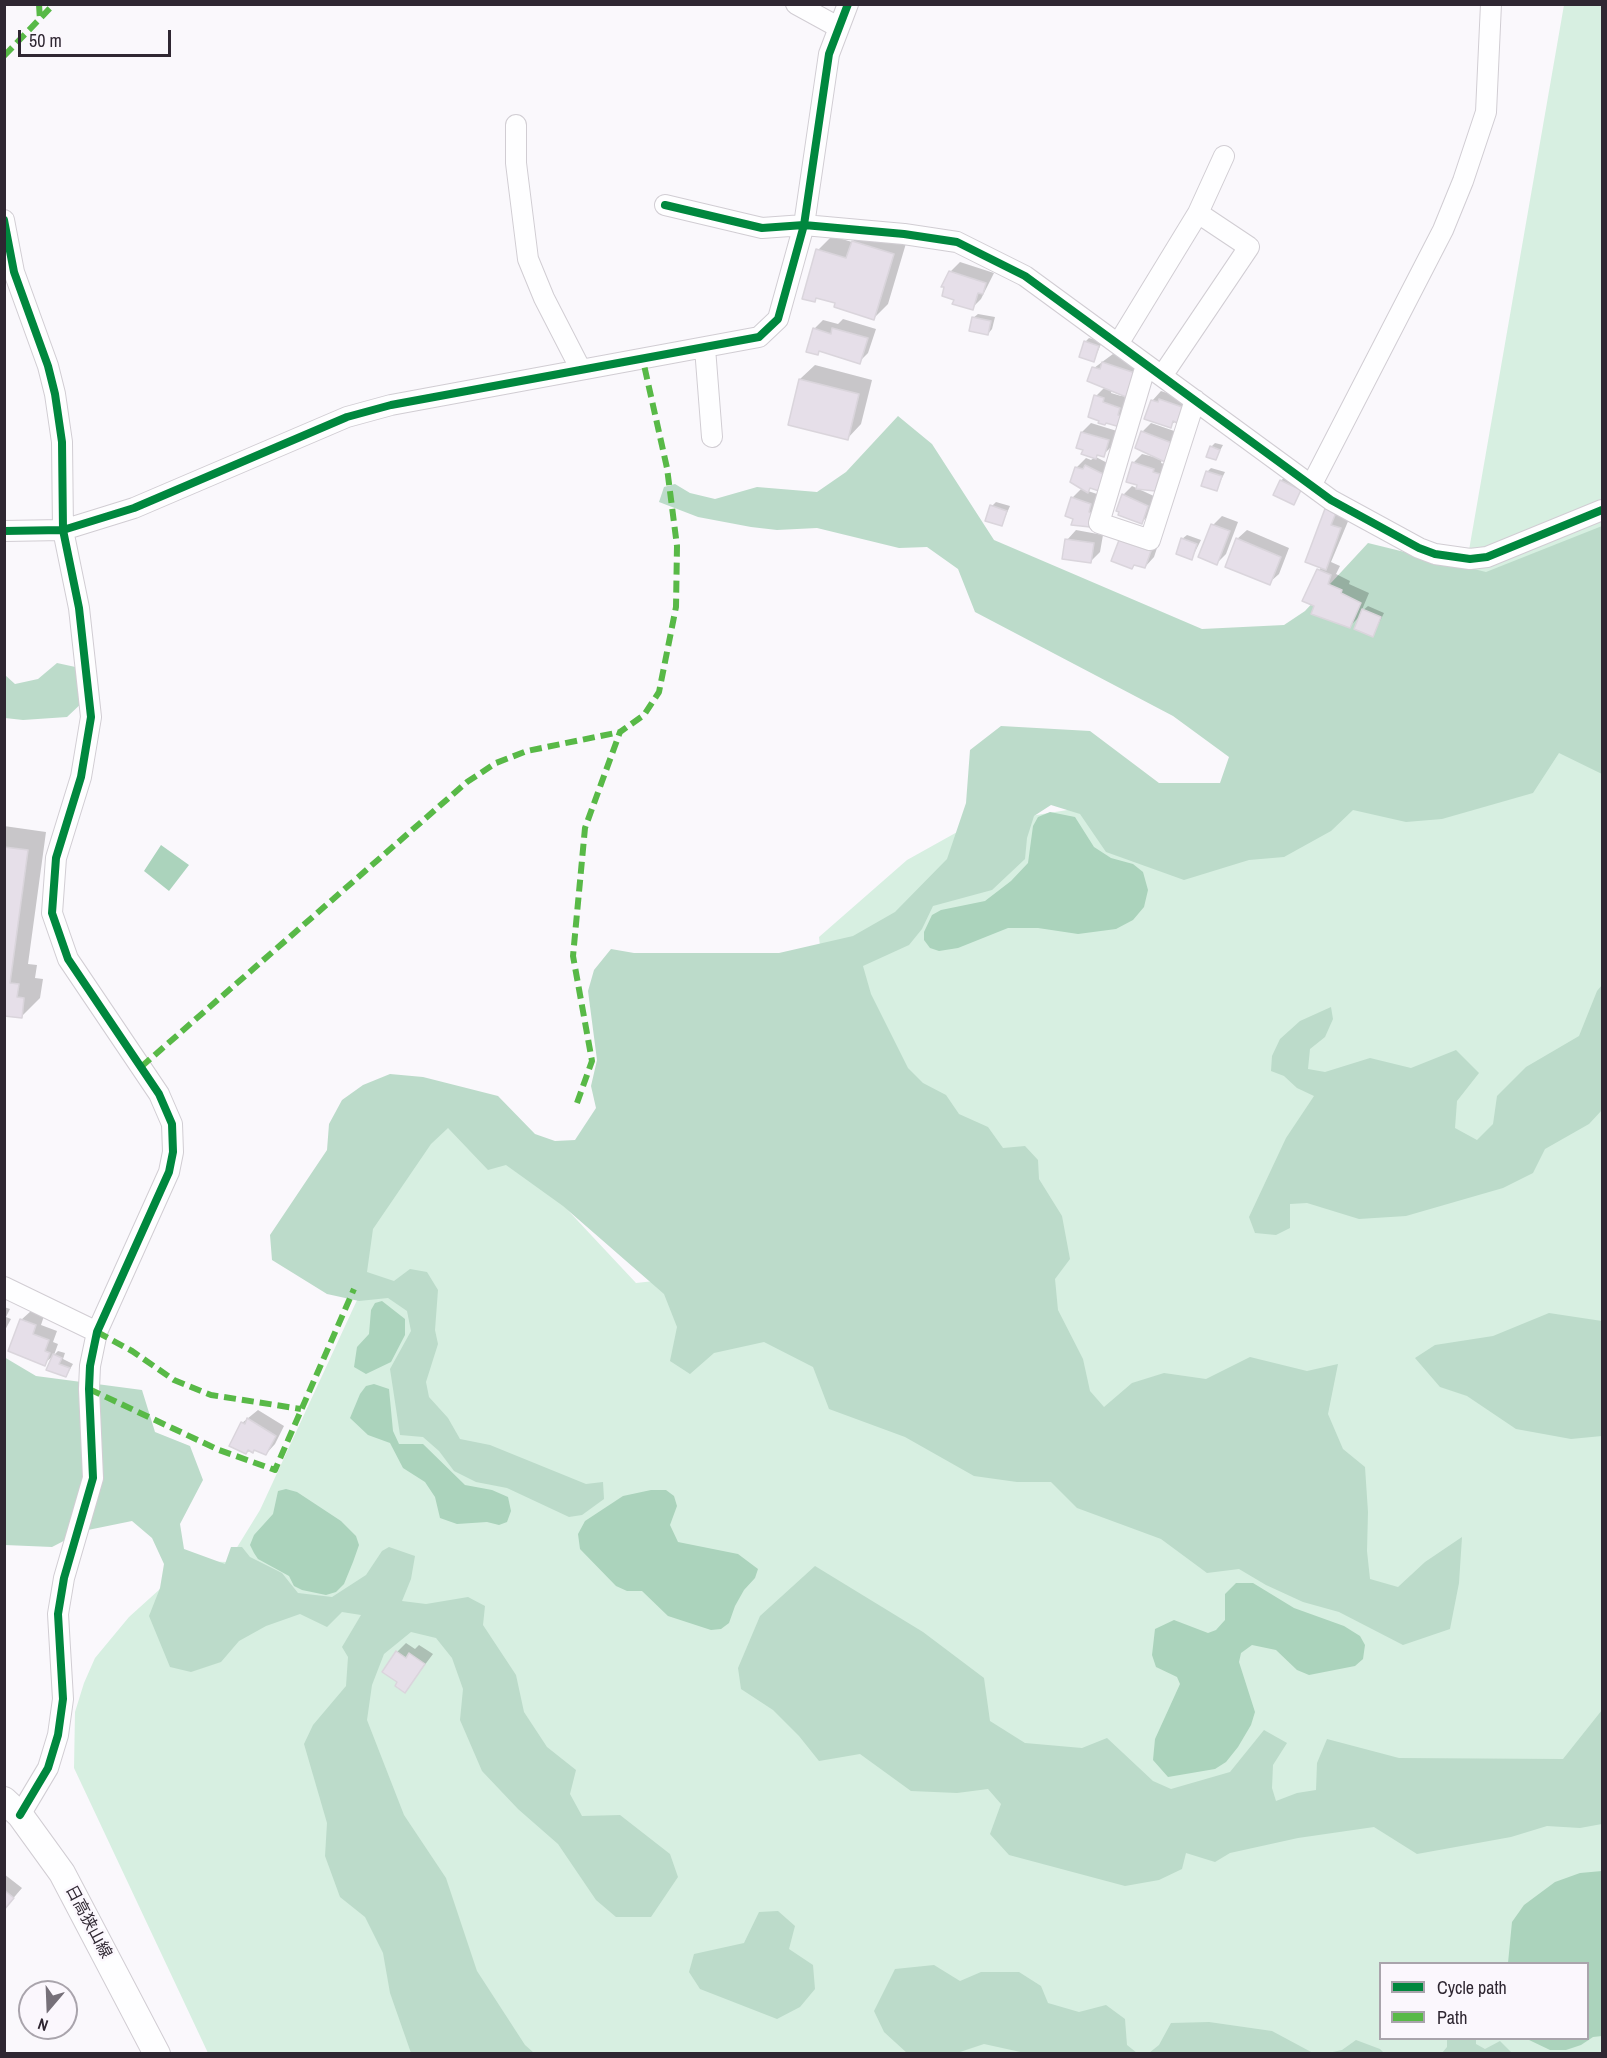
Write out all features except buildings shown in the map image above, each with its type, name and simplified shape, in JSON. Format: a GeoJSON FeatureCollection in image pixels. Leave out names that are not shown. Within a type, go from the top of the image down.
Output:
{"type":"FeatureCollection","features":[{"type":"Feature","properties":{"kind":"main road","name":"日高狭山線"},"geometry":{"type":"LineString","coordinates":[[12,1808],[62,1873],[156,2054]]}},
{"type":"Feature","properties":{"kind":"street"},"geometry":{"type":"LineString","coordinates":[[796,4],[838,27]]}},
{"type":"Feature","properties":{"kind":"street"},"geometry":{"type":"LineString","coordinates":[[4,531],[63,531],[134,508],[347,417],[391,405],[580,368],[759,337],[778,320],[804,225],[829,54],[848,4]]}},
{"type":"Feature","properties":{"kind":"street"},"geometry":{"type":"LineString","coordinates":[[1312,484],[1443,231],[1463,181],[1486,112],[1491,4]]}},
{"type":"Feature","properties":{"kind":"street"},"geometry":{"type":"LineString","coordinates":[[516,125],[516,163],[528,259],[544,298],[580,368]]}},
{"type":"Feature","properties":{"kind":"street"},"geometry":{"type":"LineString","coordinates":[[1118,344],[1198,213],[1224,156]]}},
{"type":"Feature","properties":{"kind":"street"},"geometry":{"type":"LineString","coordinates":[[665,205],[762,228],[804,225],[904,234],[957,242],[1025,276],[1331,500],[1419,548],[1435,554],[1470,559],[1487,557],[1602,510]]}},
{"type":"Feature","properties":{"kind":"street"},"geometry":{"type":"LineString","coordinates":[[1196,400],[1150,540],[1099,523],[1154,370],[1249,247],[1198,213]]}},
{"type":"Feature","properties":{"kind":"street"},"geometry":{"type":"LineString","coordinates":[[4,220],[14,272],[48,366],[55,394],[62,442],[63,531],[79,608],[91,717],[81,777],[56,858],[52,913],[68,959],[159,1094],[172,1124],[173,1152],[169,1172],[97,1332],[90,1366],[89,1389],[93,1478],[64,1578],[58,1614],[63,1699],[58,1735],[48,1768],[12,1808]]}},
{"type":"Feature","properties":{"kind":"street"},"geometry":{"type":"LineString","coordinates":[[705,348],[711,437]]}},
{"type":"Feature","properties":{"kind":"street"},"geometry":{"type":"LineString","coordinates":[[4,1287],[97,1332]]}},
{"type":"Feature","properties":{"kind":"shaded area"},"geometry":{"type":"Polygon","coordinates":[[[1564,5],[1602,5],[1602,2053],[208,2053],[74,1768],[75,1712],[95,1658],[129,1617],[191,1561],[228,1562],[260,1510],[364,1285],[328,1274],[448,1121],[533,1173],[636,1283],[855,1259],[819,937],[907,860],[968,826],[1434,751],[1564,5]]]}},
{"type":"Feature","properties":{"kind":"shaded area"},"geometry":{"type":"Polygon","coordinates":[[[898,416],[932,444],[994,540],[1202,629],[1284,625],[1305,611],[1368,543],[1486,572],[1602,526],[1602,774],[1559,753],[1533,793],[1442,819],[1406,822],[1353,810],[1331,831],[1284,857],[1249,860],[1184,880],[1106,852],[1080,814],[1051,805],[1034,816],[1027,838],[1025,859],[992,890],[933,906],[922,929],[909,945],[863,966],[871,994],[908,1068],[923,1083],[946,1095],[959,1114],[988,1127],[1003,1148],[1025,1146],[1038,1160],[1039,1179],[1062,1216],[1070,1259],[1055,1279],[1058,1310],[1083,1359],[1090,1391],[1104,1407],[1132,1383],[1164,1373],[1206,1379],[1250,1357],[1307,1371],[1338,1364],[1328,1414],[1343,1449],[1365,1467],[1370,1579],[1398,1587],[1425,1562],[1462,1537],[1459,1583],[1450,1629],[1403,1645],[1339,1612],[1303,1602],[1266,1585],[1239,1569],[1207,1573],[1161,1539],[1077,1508],[1051,1482],[1017,1482],[974,1476],[905,1437],[829,1409],[813,1367],[764,1342],[714,1353],[690,1374],[670,1361],[677,1327],[664,1294],[563,1206],[506,1165],[488,1170],[448,1128],[431,1144],[373,1229],[367,1272],[394,1281],[410,1269],[427,1272],[438,1290],[435,1330],[438,1344],[426,1382],[429,1397],[448,1418],[460,1439],[490,1445],[586,1484],[603,1482],[604,1499],[582,1515],[569,1517],[507,1488],[476,1482],[454,1471],[439,1451],[423,1437],[400,1435],[390,1369],[411,1331],[407,1311],[388,1298],[359,1301],[327,1294],[272,1260],[270,1235],[327,1150],[329,1124],[342,1100],[363,1085],[390,1074],[423,1077],[498,1096],[535,1134],[555,1141],[575,1140],[596,1108],[591,1086],[597,1060],[588,991],[594,970],[611,949],[634,953],[779,953],[853,936],[895,912],[947,859],[966,803],[970,750],[1001,726],[1090,731],[1159,783],[1220,783],[1229,757],[1173,716],[975,612],[958,569],[927,547],[899,548],[817,528],[777,530],[751,527],[698,517],[659,502],[664,487],[675,484],[690,493],[715,499],[757,487],[817,492],[846,472],[898,416]]]}},
{"type":"Feature","properties":{"kind":"shaded area"},"geometry":{"type":"Polygon","coordinates":[[[57,663],[80,668],[85,700],[67,717],[23,720],[5,718],[5,675],[15,684],[38,679],[57,663]]]}},
{"type":"Feature","properties":{"kind":"shaded area"},"geometry":{"type":"Polygon","coordinates":[[[1050,812],[1075,817],[1094,847],[1111,858],[1133,864],[1143,872],[1148,890],[1144,907],[1133,920],[1116,929],[1078,934],[1038,928],[1008,928],[958,948],[939,951],[930,948],[924,940],[924,932],[932,915],[941,910],[985,901],[1011,881],[1028,863],[1033,826],[1038,817],[1050,812]]]}},
{"type":"Feature","properties":{"kind":"shaded area"},"geometry":{"type":"Polygon","coordinates":[[[161,845],[189,865],[169,891],[144,871],[161,845]]]}},
{"type":"Feature","properties":{"kind":"shaded area"},"geometry":{"type":"Polygon","coordinates":[[[1602,985],[1602,1110],[1589,1124],[1545,1149],[1533,1173],[1503,1188],[1406,1216],[1359,1219],[1307,1203],[1290,1204],[1290,1228],[1276,1235],[1255,1233],[1249,1217],[1286,1138],[1314,1096],[1297,1088],[1284,1076],[1271,1071],[1272,1056],[1280,1039],[1300,1021],[1331,1007],[1333,1019],[1325,1037],[1310,1049],[1308,1069],[1325,1072],[1370,1058],[1411,1068],[1456,1050],[1479,1073],[1457,1101],[1455,1128],[1477,1140],[1493,1124],[1497,1096],[1526,1067],[1579,1036],[1597,991],[1602,985]]]}},
{"type":"Feature","properties":{"kind":"shaded area"},"geometry":{"type":"Polygon","coordinates":[[[382,1301],[405,1319],[405,1335],[391,1362],[366,1374],[354,1367],[357,1347],[369,1334],[371,1310],[375,1303],[382,1301]]]}},
{"type":"Feature","properties":{"kind":"shaded area"},"geometry":{"type":"Polygon","coordinates":[[[1549,1313],[1602,1321],[1602,1436],[1571,1439],[1516,1429],[1467,1396],[1440,1387],[1415,1358],[1435,1345],[1493,1336],[1549,1313]]]}},
{"type":"Feature","properties":{"kind":"shaded area"},"geometry":{"type":"Polygon","coordinates":[[[4,1357],[36,1376],[142,1390],[155,1432],[190,1446],[203,1480],[180,1524],[184,1549],[225,1564],[231,1547],[242,1547],[250,1557],[282,1573],[298,1593],[332,1597],[366,1575],[382,1551],[389,1547],[415,1556],[411,1579],[402,1601],[426,1604],[468,1597],[485,1606],[483,1625],[516,1675],[524,1712],[547,1747],[576,1770],[570,1794],[582,1816],[620,1815],[670,1854],[678,1877],[651,1917],[616,1917],[596,1900],[558,1844],[518,1809],[482,1771],[460,1720],[463,1689],[452,1658],[436,1638],[411,1632],[384,1654],[372,1685],[367,1720],[404,1815],[446,1878],[477,1971],[525,2045],[534,2053],[411,2053],[390,1993],[383,1953],[365,1917],[340,1897],[325,1856],[327,1823],[304,1744],[313,1725],[346,1686],[348,1657],[342,1647],[361,1615],[342,1612],[327,1627],[300,1614],[266,1626],[239,1641],[221,1662],[191,1672],[170,1667],[149,1616],[160,1588],[164,1564],[152,1538],[132,1521],[83,1531],[52,1547],[5,1545],[4,1357]]]}},
{"type":"Feature","properties":{"kind":"shaded area"},"geometry":{"type":"Polygon","coordinates":[[[374,1384],[389,1389],[393,1431],[399,1444],[423,1444],[465,1485],[492,1490],[508,1497],[511,1511],[507,1522],[499,1525],[487,1522],[457,1524],[440,1518],[435,1497],[425,1482],[403,1468],[390,1443],[368,1435],[350,1418],[360,1394],[366,1386],[374,1384]]]}},
{"type":"Feature","properties":{"kind":"shaded area"},"geometry":{"type":"Polygon","coordinates":[[[286,1489],[297,1492],[341,1521],[356,1536],[359,1545],[353,1562],[344,1584],[336,1592],[326,1595],[294,1586],[289,1576],[258,1559],[250,1545],[254,1535],[273,1514],[278,1491],[286,1489]]]}},
{"type":"Feature","properties":{"kind":"shaded area"},"geometry":{"type":"Polygon","coordinates":[[[651,1490],[666,1490],[674,1496],[677,1506],[670,1525],[678,1542],[738,1554],[758,1569],[755,1578],[744,1590],[735,1606],[729,1623],[721,1629],[711,1630],[668,1616],[642,1591],[627,1591],[616,1586],[580,1549],[578,1534],[585,1521],[623,1496],[651,1490]]]}},
{"type":"Feature","properties":{"kind":"shaded area"},"geometry":{"type":"Polygon","coordinates":[[[815,1566],[923,1632],[984,1678],[990,1721],[1025,1743],[1082,1748],[1107,1738],[1153,1781],[1171,1789],[1230,1772],[1264,1730],[1287,1743],[1273,1765],[1272,1788],[1276,1801],[1297,1793],[1316,1790],[1317,1763],[1327,1739],[1399,1758],[1563,1759],[1602,1710],[1602,1824],[1580,1828],[1547,1826],[1511,1837],[1417,1854],[1374,1827],[1298,1838],[1230,1853],[1215,1862],[1186,1853],[1182,1869],[1159,1880],[1125,1886],[1009,1855],[990,1834],[1001,1804],[988,1789],[957,1793],[911,1791],[860,1754],[819,1761],[799,1736],[773,1710],[741,1689],[738,1668],[760,1616],[815,1566]]]}},
{"type":"Feature","properties":{"kind":"shaded area"},"geometry":{"type":"Polygon","coordinates":[[[1236,1583],[1253,1583],[1294,1608],[1344,1626],[1360,1636],[1365,1645],[1363,1659],[1355,1666],[1309,1675],[1297,1670],[1276,1650],[1252,1645],[1241,1653],[1239,1662],[1255,1712],[1251,1725],[1238,1747],[1226,1762],[1215,1769],[1168,1777],[1153,1760],[1155,1739],[1180,1684],[1177,1677],[1156,1667],[1152,1655],[1155,1629],[1174,1620],[1208,1633],[1216,1630],[1225,1620],[1225,1594],[1236,1583]]]}},
{"type":"Feature","properties":{"kind":"shaded area"},"geometry":{"type":"Polygon","coordinates":[[[1602,1871],[1602,2036],[1589,2040],[1589,1962],[1508,1962],[1512,1922],[1524,1905],[1555,1882],[1580,1873],[1602,1871]]]}},
{"type":"Feature","properties":{"kind":"shaded area"},"geometry":{"type":"Polygon","coordinates":[[[778,1911],[795,1926],[789,1949],[813,1965],[815,1989],[800,2007],[777,2019],[700,1989],[689,1972],[694,1954],[744,1943],[759,1912],[778,1911]]]}},
{"type":"Feature","properties":{"kind":"shaded area"},"geometry":{"type":"Polygon","coordinates":[[[934,1965],[960,1981],[981,1972],[1019,1972],[1041,1986],[1048,2003],[1079,2012],[1106,2005],[1125,2019],[1127,2045],[1137,2053],[1025,2053],[984,2044],[957,2053],[907,2053],[884,2032],[874,2011],[895,1969],[934,1965]]]}},
{"type":"Feature","properties":{"kind":"shaded area"},"geometry":{"type":"Polygon","coordinates":[[[1209,2022],[1272,2031],[1313,2053],[1149,2053],[1159,2045],[1171,2023],[1209,2022]]]}},
{"type":"Feature","properties":{"kind":"shaded area"},"geometry":{"type":"Polygon","coordinates":[[[1356,2040],[1380,2049],[1384,2053],[1328,2053],[1342,2050],[1356,2040]]]}},
{"type":"Feature","properties":{"kind":"shaded area"},"geometry":{"type":"Polygon","coordinates":[[[1447,2040],[1476,2040],[1476,2044],[1485,2049],[1500,2041],[1512,2053],[1442,2053],[1447,2047],[1447,2040]]]}},
{"type":"Feature","properties":{"kind":"shaded area"},"geometry":{"type":"Polygon","coordinates":[[[1529,2040],[1588,2040],[1566,2050],[1550,2050],[1529,2040]]]}},
{"type":"Feature","properties":{"kind":"marked path"},"geometry":{"type":"LineString","coordinates":[[39,4],[40,21]]}},
{"type":"Feature","properties":{"kind":"marked path"},"geometry":{"type":"LineString","coordinates":[[4,56],[54,4]]}},
{"type":"Feature","properties":{"kind":"marked path"},"geometry":{"type":"LineString","coordinates":[[577,1103],[592,1061],[573,956],[585,828],[620,732],[644,715],[659,692],[676,607],[677,546],[667,468],[642,356]]}},
{"type":"Feature","properties":{"kind":"marked path"},"geometry":{"type":"LineString","coordinates":[[141,1067],[467,782],[496,763],[527,751],[620,732]]}},
{"type":"Feature","properties":{"kind":"marked path"},"geometry":{"type":"LineString","coordinates":[[89,1389],[219,1450],[275,1470],[354,1289]]}},
{"type":"Feature","properties":{"kind":"marked path"},"geometry":{"type":"LineString","coordinates":[[97,1332],[132,1351],[174,1380],[211,1395],[301,1409]]}},
{"type":"Feature","properties":{"kind":"cycle path"},"geometry":{"type":"LineString","coordinates":[[4,531],[63,530],[134,508],[347,417],[391,405],[759,337],[778,319],[804,225],[829,54],[848,4]]}},
{"type":"Feature","properties":{"kind":"cycle path"},"geometry":{"type":"LineString","coordinates":[[665,205],[762,228],[804,225],[904,234],[957,242],[1025,276],[1331,500],[1419,548],[1435,554],[1470,559],[1487,557],[1602,510]]}},
{"type":"Feature","properties":{"kind":"cycle path"},"geometry":{"type":"LineString","coordinates":[[4,220],[14,272],[48,366],[55,394],[62,442],[63,530],[79,608],[91,717],[81,777],[56,858],[52,913],[68,959],[159,1094],[172,1124],[173,1152],[169,1172],[97,1332],[90,1366],[89,1389],[93,1478],[64,1578],[58,1614],[63,1699],[58,1735],[48,1768],[20,1815]]}}]}
